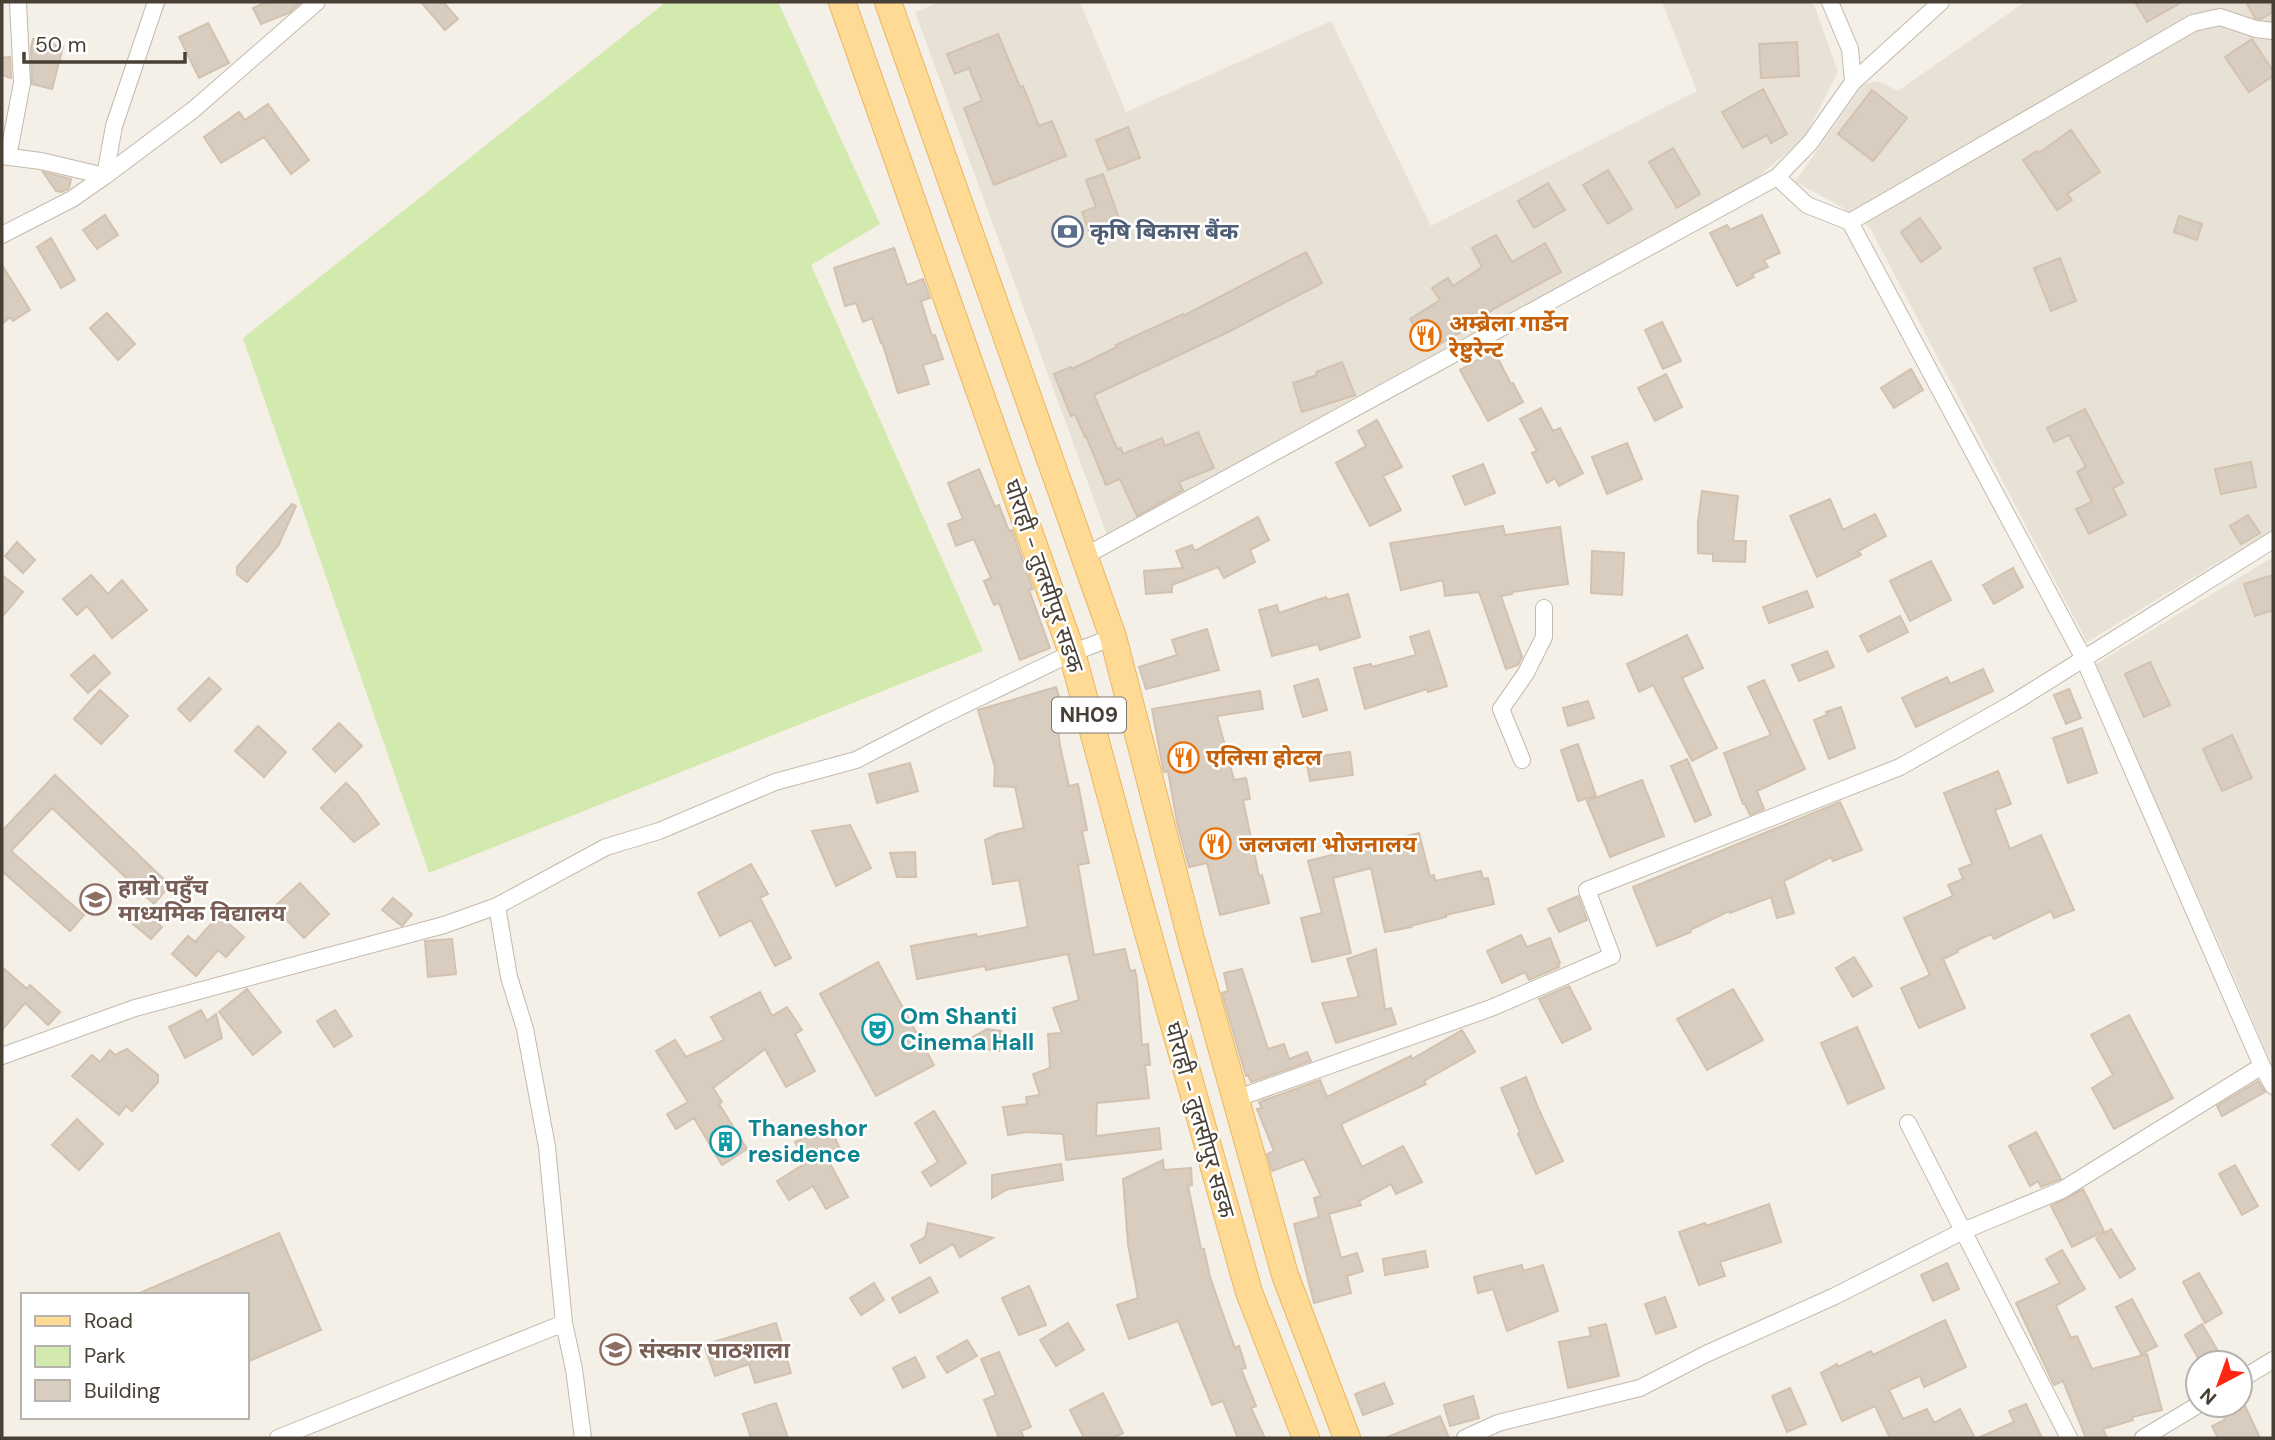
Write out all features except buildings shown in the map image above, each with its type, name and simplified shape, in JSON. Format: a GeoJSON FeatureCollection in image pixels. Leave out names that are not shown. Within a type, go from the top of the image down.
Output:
{"type":"FeatureCollection","features":[{"type":"Feature","properties":{"kind":"main road","name":"घोराही - तुलसीपुर सडक"},"geometry":{"type":"LineString","coordinates":[[842,2],[1072,653],[1139,903],[1249,1292],[1306,1438]]}},
{"type":"Feature","properties":{"kind":"main road","name":"घोराही - तुलसीपुर सडक"},"geometry":{"type":"LineString","coordinates":[[888,2],[1113,637],[1191,939],[1285,1275],[1347,1438]]}},
{"type":"Feature","properties":{"kind":"street"},"geometry":{"type":"LineString","coordinates":[[18,2],[22,83],[5,156],[41,161],[105,176]]}},
{"type":"Feature","properties":{"kind":"street"},"geometry":{"type":"LineString","coordinates":[[105,176],[114,126],[156,2]]}},
{"type":"Feature","properties":{"kind":"street"},"geometry":{"type":"LineString","coordinates":[[2,235],[72,199],[105,176],[193,110],[317,2]]}},
{"type":"Feature","properties":{"kind":"street"},"geometry":{"type":"LineString","coordinates":[[1830,2],[1850,49],[1853,82]]}},
{"type":"Feature","properties":{"kind":"street"},"geometry":{"type":"LineString","coordinates":[[1085,556],[1777,177],[1810,143],[1853,82],[1941,2]]}},
{"type":"Feature","properties":{"kind":"street"},"geometry":{"type":"LineString","coordinates":[[1850,222],[2193,23],[2220,17],[2256,29],[2273,31]]}},
{"type":"Feature","properties":{"kind":"street"},"geometry":{"type":"LineString","coordinates":[[1777,177],[1807,205],[1850,222],[2083,657],[2273,1086]]}},
{"type":"Feature","properties":{"kind":"street"},"geometry":{"type":"LineString","coordinates":[[1235,1099],[1491,1008],[1612,956],[1587,890],[1900,766],[2012,704],[2273,540]]}},
{"type":"Feature","properties":{"kind":"street"},"geometry":{"type":"LineString","coordinates":[[1522,760],[1501,709],[1526,673],[1544,637],[1544,608]]}},
{"type":"Feature","properties":{"kind":"street"},"geometry":{"type":"LineString","coordinates":[[2,1056],[135,1008],[444,925],[497,906],[606,847],[659,831],[775,782],[856,760],[1072,653],[1113,637]]}},
{"type":"Feature","properties":{"kind":"street"},"geometry":{"type":"LineString","coordinates":[[497,906],[509,977],[525,1029],[547,1147],[565,1323],[583,1438]]}},
{"type":"Feature","properties":{"kind":"street"},"geometry":{"type":"LineString","coordinates":[[1465,1438],[1498,1423],[1640,1388],[1706,1354],[1835,1296],[1962,1231],[2062,1190],[2262,1066]]}},
{"type":"Feature","properties":{"kind":"street"},"geometry":{"type":"LineString","coordinates":[[1909,1123],[2069,1438]]}},
{"type":"Feature","properties":{"kind":"street"},"geometry":{"type":"LineString","coordinates":[[278,1438],[565,1323]]}},
{"type":"Feature","properties":{"kind":"street"},"geometry":{"type":"LineString","coordinates":[[2254,1372],[2273,1360]]}},
{"type":"Feature","properties":{"kind":"street"},"geometry":{"type":"LineString","coordinates":[[2143,1438],[2184,1413]]}},
{"type":"Feature","properties":{"kind":"shaded area"},"geometry":{"type":"Polygon","coordinates":[[[940,2],[1080,2],[1126,112],[1331,21],[1431,226],[1697,91],[1662,2],[1813,2],[1838,72],[1804,138],[1753,181],[1133,525],[1107,535],[915,12],[940,2]]]}},
{"type":"Feature","properties":{"kind":"shaded area"},"geometry":{"type":"Polygon","coordinates":[[[2025,2],[2273,2],[2273,529],[2087,642],[1870,228],[1840,206],[1795,182],[1863,85],[1878,81],[1898,91],[2025,2]]]}},
{"type":"Feature","properties":{"kind":"shaded area"},"geometry":{"type":"Polygon","coordinates":[[[2273,557],[2273,1067],[2096,664],[2273,557]]]}},
{"type":"Feature","properties":{"kind":"green space"},"geometry":{"type":"Polygon","coordinates":[[[666,2],[778,2],[880,224],[811,265],[983,651],[429,873],[243,338],[666,2]]]}},
{"type":"Feature","properties":{"kind":"place","name":"कृषि बिकास बैंक"},"geometry":{"type":"Point","coordinates":[1067,231]}},
{"type":"Feature","properties":{"kind":"place","name":"अम्ब्रेला गार्डेन रेष्टुरेन्ट"},"geometry":{"type":"Point","coordinates":[1426,336]}},
{"type":"Feature","properties":{"kind":"place","name":"एलिसा होटल"},"geometry":{"type":"Point","coordinates":[1183,757]}},
{"type":"Feature","properties":{"kind":"place","name":"जलजला भोजनालय"},"geometry":{"type":"Point","coordinates":[1216,844]}},
{"type":"Feature","properties":{"kind":"place","name":"हाम्रो पहुँच माध्यमिक विद्यालय"},"geometry":{"type":"Point","coordinates":[95,900]}},
{"type":"Feature","properties":{"kind":"place","name":"Om Shanti Cinema Hall"},"geometry":{"type":"Point","coordinates":[877,1029]}},
{"type":"Feature","properties":{"kind":"place","name":"Thaneshor residence"},"geometry":{"type":"Point","coordinates":[725,1141]}},
{"type":"Feature","properties":{"kind":"place","name":"संस्कार पाठशाला"},"geometry":{"type":"Point","coordinates":[616,1350]}}]}
